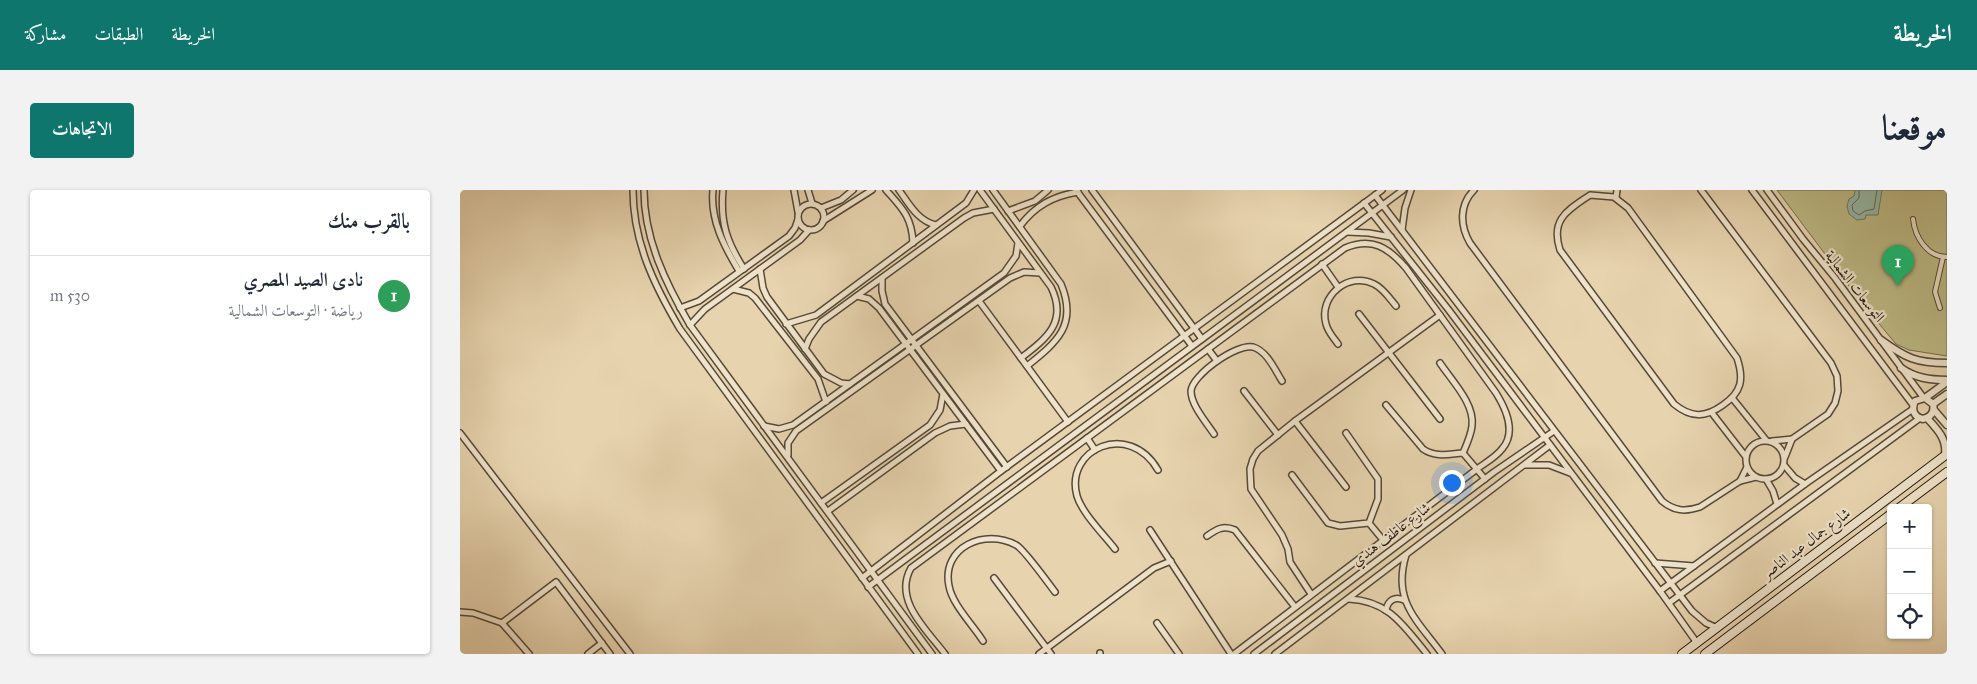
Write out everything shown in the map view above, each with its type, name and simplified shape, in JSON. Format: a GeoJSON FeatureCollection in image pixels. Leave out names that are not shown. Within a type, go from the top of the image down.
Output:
{"type":"FeatureCollection","features":[{"type":"Feature","properties":{"kind":"main road","name":"شارع جمال عبد الناصر"},"geometry":{"type":"LineString","coordinates":[[1682,654],[1946,455]]}},
{"type":"Feature","properties":{"kind":"main road"},"geometry":{"type":"LineString","coordinates":[[1903,504],[1947,472]]}},
{"type":"Feature","properties":{"kind":"main road","name":"شارع جمال عبد الناصر"},"geometry":{"type":"LineString","coordinates":[[1705,654],[1887,517]]}},
{"type":"Feature","properties":{"kind":"street"},"geometry":{"type":"LineString","coordinates":[[633,190],[635,220],[640,245],[659,294],[675,321],[918,654]]}},
{"type":"Feature","properties":{"kind":"street"},"geometry":{"type":"LineString","coordinates":[[644,190],[646,218],[659,266],[690,325],[932,654]]}},
{"type":"Feature","properties":{"kind":"street"},"geometry":{"type":"LineString","coordinates":[[713,190],[714,212],[718,229],[725,247],[742,270]]}},
{"type":"Feature","properties":{"kind":"street"},"geometry":{"type":"LineString","coordinates":[[723,190],[723,214],[730,246],[742,270]]}},
{"type":"Feature","properties":{"kind":"street"},"geometry":{"type":"LineString","coordinates":[[680,308],[699,301],[789,236],[795,228],[798,218],[794,190]]}},
{"type":"Feature","properties":{"kind":"street"},"geometry":{"type":"LineString","coordinates":[[808,190],[812,204]]}},
{"type":"Feature","properties":{"kind":"street"},"geometry":{"type":"LineString","coordinates":[[821,208],[840,200],[853,190]]}},
{"type":"Feature","properties":{"kind":"street"},"geometry":{"type":"LineString","coordinates":[[690,325],[699,314],[800,240],[809,230],[819,227],[823,221],[872,190]]}},
{"type":"Feature","properties":{"kind":"street"},"geometry":{"type":"LineString","coordinates":[[886,190],[907,215],[911,226],[913,243]]}},
{"type":"Feature","properties":{"kind":"street"},"geometry":{"type":"LineString","coordinates":[[898,190],[919,216],[927,222],[936,225]]}},
{"type":"Feature","properties":{"kind":"street"},"geometry":{"type":"LineString","coordinates":[[786,324],[816,315],[966,203],[974,190]]}},
{"type":"Feature","properties":{"kind":"street"},"geometry":{"type":"LineString","coordinates":[[980,190],[1040,272],[1055,296],[1057,315],[1055,324],[1044,340],[1021,358]]}},
{"type":"Feature","properties":{"kind":"street"},"geometry":{"type":"LineString","coordinates":[[993,190],[1061,284],[1066,296],[1068,310],[1066,323],[1061,335],[1053,346],[1027,366]]}},
{"type":"Feature","properties":{"kind":"street"},"geometry":{"type":"LineString","coordinates":[[1008,211],[1035,201],[1048,190]]}},
{"type":"Feature","properties":{"kind":"street"},"geometry":{"type":"LineString","coordinates":[[1092,190],[1202,339]]}},
{"type":"Feature","properties":{"kind":"street"},"geometry":{"type":"LineString","coordinates":[[862,578],[1001,471],[1382,190]]}},
{"type":"Feature","properties":{"kind":"street"},"geometry":{"type":"LineString","coordinates":[[868,586],[1403,190]]}},
{"type":"Feature","properties":{"kind":"street"},"geometry":{"type":"LineString","coordinates":[[1402,231],[1405,208],[1411,190]]}},
{"type":"Feature","properties":{"kind":"street"},"geometry":{"type":"LineString","coordinates":[[1474,190],[1466,202],[1462,214],[1466,236],[1662,501],[1679,510],[1693,510],[1706,504],[1740,481],[1756,476]]}},
{"type":"Feature","properties":{"kind":"street"},"geometry":{"type":"LineString","coordinates":[[1616,198],[1617,190]]}},
{"type":"Feature","properties":{"kind":"street"},"geometry":{"type":"LineString","coordinates":[[1701,190],[1834,369],[1838,391],[1832,409],[1828,414],[1792,439],[1766,440],[1753,445],[1746,456]]}},
{"type":"Feature","properties":{"kind":"street"},"geometry":{"type":"LineString","coordinates":[[1752,190],[1913,407],[1914,413],[1920,418]]}},
{"type":"Feature","properties":{"kind":"street","name":"التوسعات الشمالية"},"geometry":{"type":"LineString","coordinates":[[1767,190],[1924,398]]}},
{"type":"Feature","properties":{"kind":"street"},"geometry":{"type":"LineString","coordinates":[[1020,226],[1028,215],[1045,202],[1077,191],[1192,346]]}},
{"type":"Feature","properties":{"kind":"street"},"geometry":{"type":"LineString","coordinates":[[1592,192],[1616,198],[1628,208],[1737,358],[1741,374],[1740,383],[1733,399],[1712,413],[1692,414],[1674,404],[1560,250],[1557,236],[1562,217],[1566,211],[1592,192]]}},
{"type":"Feature","properties":{"kind":"street"},"geometry":{"type":"LineString","coordinates":[[1374,195],[1654,563],[1681,594],[1696,617],[1717,628]]}},
{"type":"Feature","properties":{"kind":"street"},"geometry":{"type":"LineString","coordinates":[[1364,203],[1448,309],[1697,643]]}},
{"type":"Feature","properties":{"kind":"street"},"geometry":{"type":"LineString","coordinates":[[798,212],[802,206],[812,204],[821,208],[824,215],[823,221]]}},
{"type":"Feature","properties":{"kind":"street"},"geometry":{"type":"LineString","coordinates":[[805,349],[811,334],[821,322],[964,218],[978,212],[994,210]]}},
{"type":"Feature","properties":{"kind":"street"},"geometry":{"type":"LineString","coordinates":[[798,218],[803,227],[809,230]]}},
{"type":"Feature","properties":{"kind":"street"},"geometry":{"type":"LineString","coordinates":[[1913,219],[1915,231],[1920,242],[1928,250],[1945,257],[1935,292],[1940,308]]}},
{"type":"Feature","properties":{"kind":"street"},"geometry":{"type":"LineString","coordinates":[[1347,232],[1369,233],[1391,238]]}},
{"type":"Feature","properties":{"kind":"street"},"geometry":{"type":"LineString","coordinates":[[764,426],[779,429],[793,425],[826,402],[1004,273],[1016,256],[1018,243]]}},
{"type":"Feature","properties":{"kind":"street"},"geometry":{"type":"LineString","coordinates":[[945,654],[909,604],[905,588],[906,577],[911,568],[1345,248],[1356,244],[1368,243],[1382,246],[1394,255],[1496,392],[1508,414],[1509,429],[1506,444],[1502,450],[1232,654],[1150,530]]}},
{"type":"Feature","properties":{"kind":"street"},"geometry":{"type":"LineString","coordinates":[[1322,264],[1338,288]]}},
{"type":"Feature","properties":{"kind":"street"},"geometry":{"type":"LineString","coordinates":[[760,269],[767,297],[824,374],[841,383],[850,384]]}},
{"type":"Feature","properties":{"kind":"street"},"geometry":{"type":"LineString","coordinates":[[788,458],[788,443],[796,431],[1017,275],[1024,272],[1040,272]]}},
{"type":"Feature","properties":{"kind":"street"},"geometry":{"type":"LineString","coordinates":[[882,278],[882,292],[885,304],[1007,467]]}},
{"type":"Feature","properties":{"kind":"street"},"geometry":{"type":"LineString","coordinates":[[1824,285],[1834,278]]}},
{"type":"Feature","properties":{"kind":"street"},"geometry":{"type":"LineString","coordinates":[[1338,344],[1329,332],[1325,313],[1331,294],[1338,288],[1353,281],[1370,282],[1377,285],[1396,306]]}},
{"type":"Feature","properties":{"kind":"street"},"geometry":{"type":"LineString","coordinates":[[732,289],[740,290],[755,298],[818,379],[826,402]]}},
{"type":"Feature","properties":{"kind":"street"},"geometry":{"type":"LineString","coordinates":[[857,296],[869,299],[874,303],[1001,471]]}},
{"type":"Feature","properties":{"kind":"street"},"geometry":{"type":"LineString","coordinates":[[979,301],[1068,422]]}},
{"type":"Feature","properties":{"kind":"street"},"geometry":{"type":"LineString","coordinates":[[1359,314],[1440,419]]}},
{"type":"Feature","properties":{"kind":"street"},"geometry":{"type":"LineString","coordinates":[[1311,594],[1290,562],[1288,549],[1282,535],[1251,489],[1250,469],[1253,459],[1258,451],[1296,421],[1440,315]]}},
{"type":"Feature","properties":{"kind":"street"},"geometry":{"type":"LineString","coordinates":[[1881,340],[1901,355],[1913,360],[1947,363]]}},
{"type":"Feature","properties":{"kind":"street"},"geometry":{"type":"LineString","coordinates":[[1214,434],[1194,402],[1191,392],[1194,381],[1218,361],[1239,348],[1253,347],[1265,355],[1282,381]]}},
{"type":"Feature","properties":{"kind":"street"},"geometry":{"type":"LineString","coordinates":[[1208,349],[1218,361]]}},
{"type":"Feature","properties":{"kind":"street"},"geometry":{"type":"LineString","coordinates":[[1440,364],[1470,407],[1472,416],[1470,434],[1463,453]]}},
{"type":"Feature","properties":{"kind":"street"},"geometry":{"type":"LineString","coordinates":[[1901,368],[1910,375],[1947,381]]}},
{"type":"Feature","properties":{"kind":"street"},"geometry":{"type":"LineString","coordinates":[[1660,591],[1777,504],[1913,407],[1915,401],[1924,398],[1947,381]]}},
{"type":"Feature","properties":{"kind":"street"},"geometry":{"type":"LineString","coordinates":[[1244,391],[1278,435]]}},
{"type":"Feature","properties":{"kind":"street"},"geometry":{"type":"LineString","coordinates":[[821,503],[930,425],[940,410],[943,394]]}},
{"type":"Feature","properties":{"kind":"street"},"geometry":{"type":"LineString","coordinates":[[1927,418],[1933,407],[1947,394]]}},
{"type":"Feature","properties":{"kind":"street"},"geometry":{"type":"LineString","coordinates":[[1924,398],[1947,425]]}},
{"type":"Feature","properties":{"kind":"street"},"geometry":{"type":"LineString","coordinates":[[1733,399],[1766,440]]}},
{"type":"Feature","properties":{"kind":"street"},"geometry":{"type":"LineString","coordinates":[[1386,405],[1423,449],[1429,453],[1436,455],[1463,453]]}},
{"type":"Feature","properties":{"kind":"street"},"geometry":{"type":"LineString","coordinates":[[1712,413],[1746,456],[1747,467],[1740,481]]}},
{"type":"Feature","properties":{"kind":"street"},"geometry":{"type":"LineString","coordinates":[[1669,603],[1920,418],[1927,418],[1943,436],[1946,455]]}},
{"type":"Feature","properties":{"kind":"street"},"geometry":{"type":"LineString","coordinates":[[1296,421],[1346,487]]}},
{"type":"Feature","properties":{"kind":"street"},"geometry":{"type":"LineString","coordinates":[[828,511],[935,432],[950,426],[966,424]]}},
{"type":"Feature","properties":{"kind":"street","name":"شارع عاطف هندي"},"geometry":{"type":"LineString","coordinates":[[1254,654],[1485,479],[1554,431]]}},
{"type":"Feature","properties":{"kind":"street"},"geometry":{"type":"LineString","coordinates":[[460,433],[630,654]]}},
{"type":"Feature","properties":{"kind":"street"},"geometry":{"type":"LineString","coordinates":[[1346,433],[1378,479],[1378,499],[1369,523]]}},
{"type":"Feature","properties":{"kind":"street"},"geometry":{"type":"LineString","coordinates":[[1087,438],[1096,450]]}},
{"type":"Feature","properties":{"kind":"street"},"geometry":{"type":"LineString","coordinates":[[1784,458],[1792,439]]}},
{"type":"Feature","properties":{"kind":"street"},"geometry":{"type":"LineString","coordinates":[[1747,467],[1756,476],[1766,479],[1777,475],[1784,465],[1784,458],[1781,448],[1772,441]]}},
{"type":"Feature","properties":{"kind":"street"},"geometry":{"type":"LineString","coordinates":[[1115,549],[1080,504],[1077,494],[1077,474],[1081,464],[1096,450],[1107,445],[1119,443],[1142,451],[1158,470]]}},
{"type":"Feature","properties":{"kind":"street","name":"شارع عاطف هندي"},"geometry":{"type":"LineString","coordinates":[[1275,654],[1550,446]]}},
{"type":"Feature","properties":{"kind":"street"},"geometry":{"type":"LineString","coordinates":[[1530,448],[1534,448],[1537,451],[1536,457]]}},
{"type":"Feature","properties":{"kind":"street"},"geometry":{"type":"LineString","coordinates":[[1463,453],[1485,479]]}},
{"type":"Feature","properties":{"kind":"street"},"geometry":{"type":"LineString","coordinates":[[1525,465],[1549,465],[1571,473]]}},
{"type":"Feature","properties":{"kind":"street"},"geometry":{"type":"LineString","coordinates":[[1784,465],[1795,478],[1805,484]]}},
{"type":"Feature","properties":{"kind":"street"},"geometry":{"type":"LineString","coordinates":[[1292,476],[1328,523],[1340,526],[1369,523]]}},
{"type":"Feature","properties":{"kind":"street"},"geometry":{"type":"LineString","coordinates":[[1766,479],[1777,504]]}},
{"type":"Feature","properties":{"kind":"street"},"geometry":{"type":"LineString","coordinates":[[1369,523],[1383,540]]}},
{"type":"Feature","properties":{"kind":"street"},"geometry":{"type":"LineString","coordinates":[[1207,536],[1218,528],[1228,527],[1235,530],[1295,607]]}},
{"type":"Feature","properties":{"kind":"street"},"geometry":{"type":"LineString","coordinates":[[951,538],[959,548]]}},
{"type":"Feature","properties":{"kind":"street"},"geometry":{"type":"LineString","coordinates":[[984,641],[952,596],[949,586],[949,566],[959,548],[981,539],[994,538],[1017,545],[1055,592]]}},
{"type":"Feature","properties":{"kind":"street"},"geometry":{"type":"LineString","coordinates":[[1406,554],[1401,574],[1404,600],[1409,612],[1442,654]]}},
{"type":"Feature","properties":{"kind":"street"},"geometry":{"type":"LineString","coordinates":[[1039,654],[1154,568],[1171,561]]}},
{"type":"Feature","properties":{"kind":"street"},"geometry":{"type":"LineString","coordinates":[[1654,563],[1694,566]]}},
{"type":"Feature","properties":{"kind":"street"},"geometry":{"type":"LineString","coordinates":[[994,578],[1050,654]]}},
{"type":"Feature","properties":{"kind":"street"},"geometry":{"type":"LineString","coordinates":[[502,623],[556,582],[610,654]]}},
{"type":"Feature","properties":{"kind":"street"},"geometry":{"type":"LineString","coordinates":[[1386,610],[1392,600],[1399,598],[1404,600]]}},
{"type":"Feature","properties":{"kind":"street"},"geometry":{"type":"LineString","coordinates":[[1348,599],[1372,603],[1386,610],[1399,620],[1427,654]]}},
{"type":"Feature","properties":{"kind":"street"},"geometry":{"type":"LineString","coordinates":[[460,612],[473,613],[502,623],[529,654]]}},
{"type":"Feature","properties":{"kind":"street"},"geometry":{"type":"LineString","coordinates":[[1157,623],[1179,654]]}},
{"type":"Feature","properties":{"kind":"street"},"geometry":{"type":"LineString","coordinates":[[588,654],[602,643]]}},
{"type":"Feature","properties":{"kind":"shaded area"},"geometry":{"type":"Polygon","coordinates":[[[1777,190],[1947,190],[1947,356],[1909,350],[1896,344],[1861,302],[1777,190]]]}},
{"type":"Feature","properties":{"kind":"water"},"geometry":{"type":"Polygon","coordinates":[[[1855,190],[1882,190],[1878,215],[1866,215],[1865,219],[1857,220],[1849,214],[1847,206],[1849,199],[1854,196],[1855,190]]]}},
{"type":"Feature","properties":{"kind":"place","name":"نادى الصيد المصري"},"geometry":{"type":"Point","coordinates":[1898,286]}}]}
